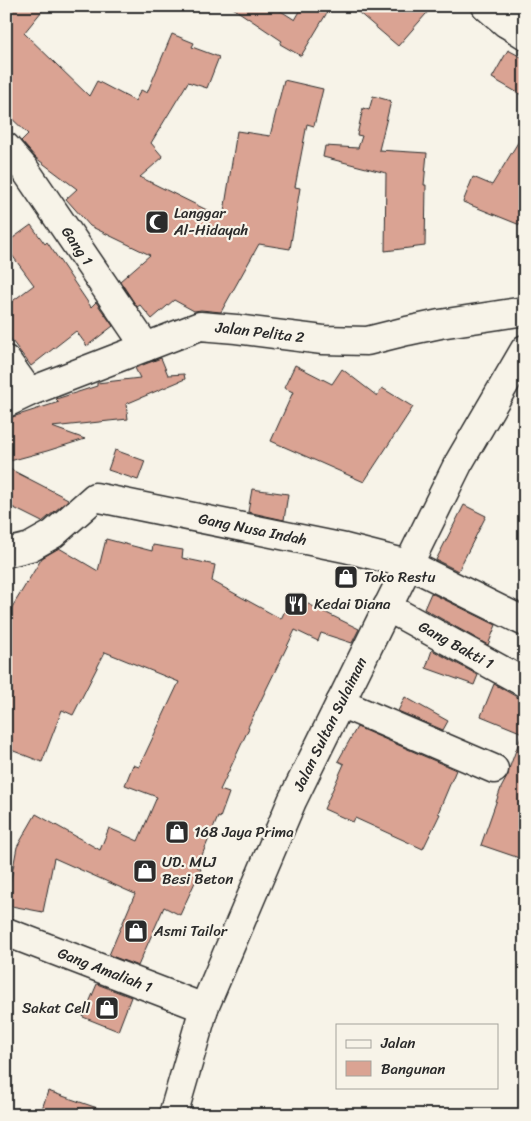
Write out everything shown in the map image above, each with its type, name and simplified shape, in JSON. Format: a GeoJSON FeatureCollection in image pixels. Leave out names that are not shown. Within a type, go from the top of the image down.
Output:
{"type":"FeatureCollection","features":[{"type":"Feature","properties":{"kind":"street","name":"Gang 1"},"geometry":{"type":"LineString","coordinates":[[6,147],[24,168],[146,346]]}},
{"type":"Feature","properties":{"kind":"street","name":"Jalan Pelita 2"},"geometry":{"type":"LineString","coordinates":[[18,398],[200,326],[323,340],[367,341],[432,326],[525,311]]}},
{"type":"Feature","properties":{"kind":"street","name":"Jalan Sultan Sulaiman"},"geometry":{"type":"LineString","coordinates":[[173,1115],[204,1008],[292,801],[458,464],[525,349]]}},
{"type":"Feature","properties":{"kind":"street"},"geometry":{"type":"LineString","coordinates":[[6,360],[18,398]]}},
{"type":"Feature","properties":{"kind":"street","name":"Gang Nusa Indah"},"geometry":{"type":"LineString","coordinates":[[6,553],[30,547],[53,534],[95,497],[345,548],[408,564],[525,622]]}},
{"type":"Feature","properties":{"kind":"street","name":"Gang Bakti 1"},"geometry":{"type":"LineString","coordinates":[[387,607],[525,683]]}},
{"type":"Feature","properties":{"kind":"street"},"geometry":{"type":"LineString","coordinates":[[340,703],[494,769]]}},
{"type":"Feature","properties":{"kind":"street","name":"Gang Amaliah 1"},"geometry":{"type":"LineString","coordinates":[[6,932],[204,1008]]}},
{"type":"Feature","properties":{"kind":"building"},"geometry":{"type":"Polygon","coordinates":[[[6,6],[46,6],[24,33],[89,96],[97,81],[135,101],[141,90],[147,93],[172,34],[194,43],[192,47],[219,57],[207,88],[188,82],[151,143],[163,157],[140,177],[223,218],[237,131],[270,136],[284,80],[323,89],[314,126],[307,124],[295,187],[300,188],[290,249],[259,244],[221,312],[194,311],[174,300],[152,319],[140,305],[137,307],[120,281],[150,255],[90,226],[66,199],[77,189],[36,158],[21,141],[28,134],[6,113],[6,6]]]}},
{"type":"Feature","properties":{"kind":"building"},"geometry":{"type":"Polygon","coordinates":[[[230,6],[273,6],[295,20],[303,6],[331,6],[301,56],[280,44],[282,41],[230,6]]]}},
{"type":"Feature","properties":{"kind":"building"},"geometry":{"type":"Polygon","coordinates":[[[351,6],[433,6],[398,46],[351,6]]]}},
{"type":"Feature","properties":{"kind":"building"},"geometry":{"type":"Polygon","coordinates":[[[508,50],[525,59],[525,97],[492,78],[508,50]]]}},
{"type":"Feature","properties":{"kind":"building"},"geometry":{"type":"Polygon","coordinates":[[[373,96],[391,101],[379,150],[427,153],[424,185],[426,185],[425,246],[385,251],[386,173],[323,157],[325,146],[358,148],[362,136],[357,135],[363,108],[369,110],[373,96]]]}},
{"type":"Feature","properties":{"kind":"building"},"geometry":{"type":"Polygon","coordinates":[[[525,131],[525,214],[520,225],[463,202],[473,177],[492,185],[525,131]]]}},
{"type":"Feature","properties":{"kind":"building"},"geometry":{"type":"Polygon","coordinates":[[[31,225],[45,244],[47,242],[91,307],[96,302],[113,326],[87,346],[76,331],[31,366],[6,333],[6,306],[34,285],[6,247],[6,243],[31,225]]]}},
{"type":"Feature","properties":{"kind":"building"},"geometry":{"type":"Polygon","coordinates":[[[161,358],[168,375],[184,374],[185,379],[126,404],[128,419],[52,427],[85,439],[6,462],[6,419],[59,402],[56,399],[97,386],[97,383],[140,378],[135,368],[161,358]]]}},
{"type":"Feature","properties":{"kind":"building"},"geometry":{"type":"Polygon","coordinates":[[[295,365],[332,384],[342,369],[377,396],[382,388],[413,407],[364,482],[271,441],[293,392],[284,388],[295,365]]]}},
{"type":"Feature","properties":{"kind":"building"},"geometry":{"type":"Polygon","coordinates":[[[115,450],[145,461],[138,480],[108,470],[115,450]]]}},
{"type":"Feature","properties":{"kind":"building"},"geometry":{"type":"Polygon","coordinates":[[[6,467],[68,499],[67,501],[42,522],[6,504],[6,467]]]}},
{"type":"Feature","properties":{"kind":"building"},"geometry":{"type":"Polygon","coordinates":[[[252,489],[288,494],[284,520],[248,512],[252,489]]]}},
{"type":"Feature","properties":{"kind":"building"},"geometry":{"type":"Polygon","coordinates":[[[464,505],[486,516],[458,571],[436,560],[464,505]]]}},
{"type":"Feature","properties":{"kind":"building"},"geometry":{"type":"Polygon","coordinates":[[[106,539],[152,551],[153,545],[183,550],[182,558],[215,565],[212,581],[281,619],[292,596],[359,629],[352,643],[321,633],[318,641],[295,630],[220,790],[229,793],[220,818],[218,817],[197,867],[201,869],[180,915],[164,907],[138,966],[109,955],[135,894],[54,858],[43,912],[6,905],[17,847],[36,814],[100,850],[109,828],[138,841],[157,797],[125,785],[133,765],[139,767],[179,682],[105,652],[73,715],[62,710],[42,762],[6,748],[6,617],[42,558],[59,548],[98,571],[106,539]]]}},
{"type":"Feature","properties":{"kind":"building"},"geometry":{"type":"Polygon","coordinates":[[[431,593],[496,625],[488,645],[424,609],[431,593]]]}},
{"type":"Feature","properties":{"kind":"building"},"geometry":{"type":"Polygon","coordinates":[[[432,650],[478,675],[474,685],[426,668],[432,650]]]}},
{"type":"Feature","properties":{"kind":"building"},"geometry":{"type":"Polygon","coordinates":[[[494,684],[517,697],[525,699],[525,734],[481,716],[494,684]]]}},
{"type":"Feature","properties":{"kind":"building"},"geometry":{"type":"Polygon","coordinates":[[[405,697],[448,721],[443,730],[398,711],[405,697]]]}},
{"type":"Feature","properties":{"kind":"building"},"geometry":{"type":"Polygon","coordinates":[[[357,727],[456,770],[438,813],[440,814],[423,849],[355,818],[353,822],[324,809],[344,764],[338,761],[357,727]]]}},
{"type":"Feature","properties":{"kind":"building"},"geometry":{"type":"Polygon","coordinates":[[[522,734],[525,735],[525,860],[481,845],[522,734]]]}},
{"type":"Feature","properties":{"kind":"building","name":"Sakat Cell"},"geometry":{"type":"Polygon","coordinates":[[[97,984],[131,997],[118,1031],[83,1017],[97,984]]]}},
{"type":"Feature","properties":{"kind":"building"},"geometry":{"type":"Polygon","coordinates":[[[48,1091],[106,1111],[105,1115],[40,1115],[48,1091]]]}},
{"type":"Feature","properties":{"kind":"place","name":"Langgar Al-Hidayah"},"geometry":{"type":"Point","coordinates":[157,222]}},
{"type":"Feature","properties":{"kind":"place","name":"Toko Restu"},"geometry":{"type":"Point","coordinates":[346,577]}},
{"type":"Feature","properties":{"kind":"place","name":"Kedai Diana"},"geometry":{"type":"Point","coordinates":[296,604]}},
{"type":"Feature","properties":{"kind":"place","name":"168 Jaya Prima"},"geometry":{"type":"Point","coordinates":[177,832]}},
{"type":"Feature","properties":{"kind":"place","name":"UD. MLJ Besi Beton"},"geometry":{"type":"Point","coordinates":[145,871]}},
{"type":"Feature","properties":{"kind":"place","name":"Asmi Tailor"},"geometry":{"type":"Point","coordinates":[136,931]}},
{"type":"Feature","properties":{"kind":"place","name":"Sakat Cell"},"geometry":{"type":"Point","coordinates":[107,1008]}}]}
